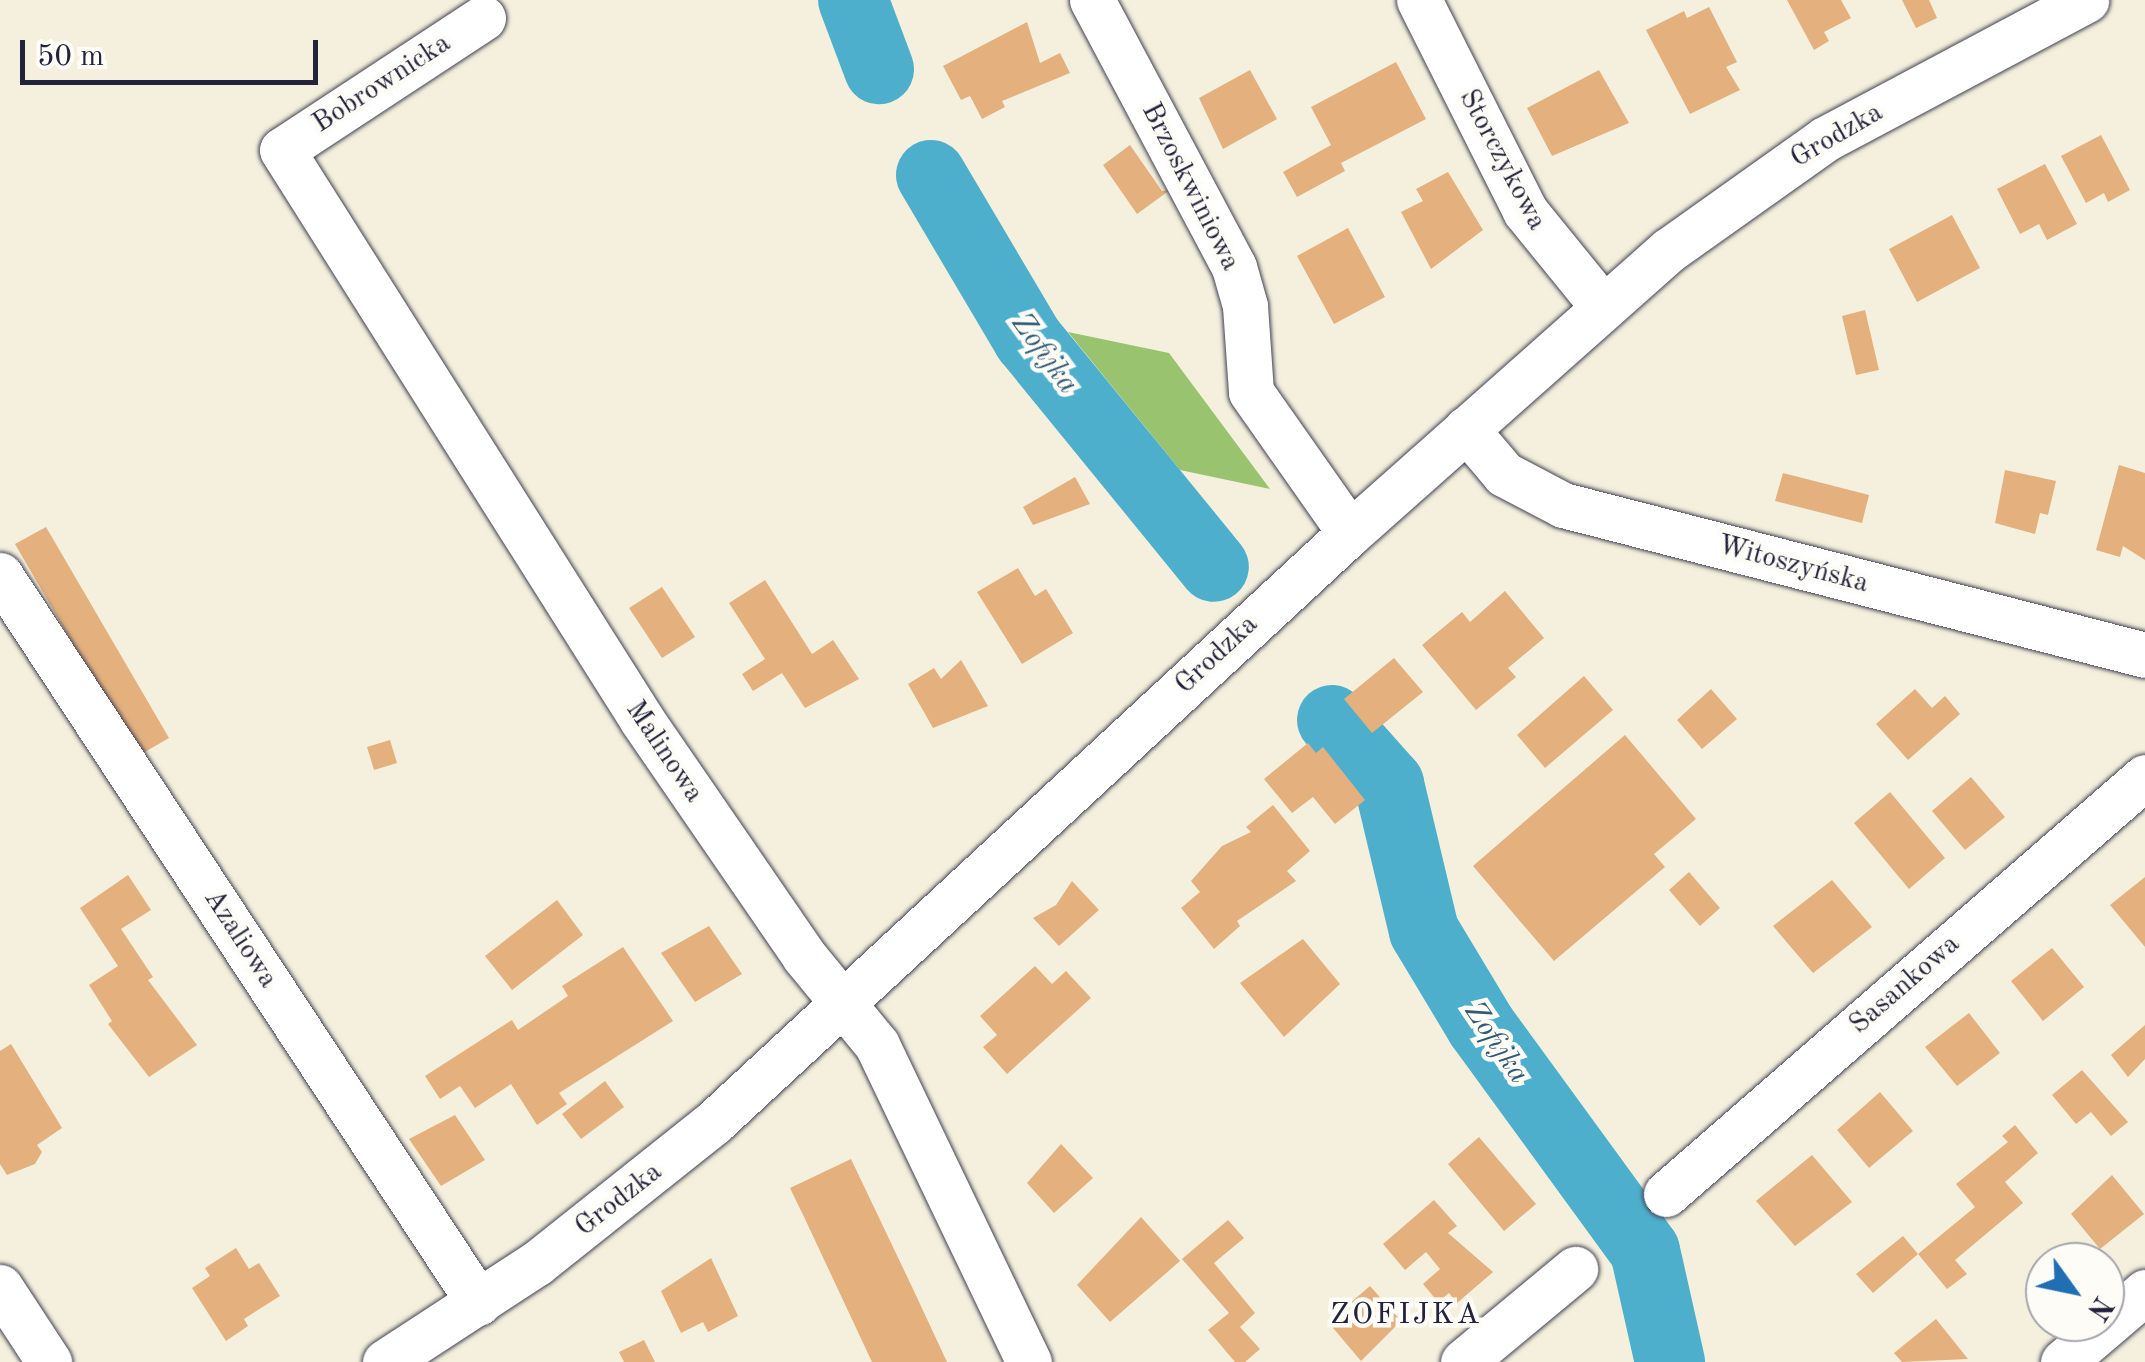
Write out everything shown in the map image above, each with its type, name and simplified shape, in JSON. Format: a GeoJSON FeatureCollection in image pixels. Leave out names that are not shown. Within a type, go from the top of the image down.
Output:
{"type":"FeatureCollection","features":[{"type":"Feature","properties":{"kind":"street","name":"Brzoskwiniowa"},"geometry":{"type":"LineString","coordinates":[[1092,0],[1234,267],[1245,306],[1251,392],[1350,532]]}},
{"type":"Feature","properties":{"kind":"street","name":"Storczykowa"},"geometry":{"type":"LineString","coordinates":[[1419,0],[1525,211],[1603,307]]}},
{"type":"Feature","properties":{"kind":"street","name":"Grodzka"},"geometry":{"type":"LineString","coordinates":[[386,1362],[480,1303],[616,1205],[841,1005],[1350,532],[1603,307],[1739,196],[1825,139],[2086,0]]}},
{"type":"Feature","properties":{"kind":"street","name":"Bobrownicka"},"geometry":{"type":"LineString","coordinates":[[282,150],[483,18]]}},
{"type":"Feature","properties":{"kind":"street","name":"Malinowa"},"geometry":{"type":"LineString","coordinates":[[282,150],[642,720],[841,1005],[877,1044],[1029,1362]]}},
{"type":"Feature","properties":{"kind":"street","name":"Witoszyńska"},"geometry":{"type":"LineString","coordinates":[[1466,429],[1504,474],[1563,505],[2145,655]]}},
{"type":"Feature","properties":{"kind":"street","name":"Azaliowa"},"geometry":{"type":"LineString","coordinates":[[0,575],[480,1303]]}},
{"type":"Feature","properties":{"kind":"street","name":"Sasankowa"},"geometry":{"type":"LineString","coordinates":[[1666,1194],[2145,776]]}},
{"type":"Feature","properties":{"kind":"street"},"geometry":{"type":"LineString","coordinates":[[1463,1362],[1575,1269]]}},
{"type":"Feature","properties":{"kind":"street"},"geometry":{"type":"LineString","coordinates":[[0,1286],[50,1362]]}},
{"type":"Feature","properties":{"kind":"street"},"geometry":{"type":"LineString","coordinates":[[2063,1362],[2145,1292]]}},
{"type":"Feature","properties":{"kind":"green space"},"geometry":{"type":"Polygon","coordinates":[[[1068,332],[1169,353],[1270,489],[1180,470],[1068,332]]]}},
{"type":"Feature","properties":{"kind":"building"},"geometry":{"type":"Polygon","coordinates":[[[1787,0],[1841,0],[1851,18],[1824,32],[1829,41],[1814,50],[1787,0]]]}},
{"type":"Feature","properties":{"kind":"building"},"geometry":{"type":"Polygon","coordinates":[[[1902,0],[1929,0],[1937,18],[1916,28],[1902,0]]]}},
{"type":"Feature","properties":{"kind":"building"},"geometry":{"type":"Polygon","coordinates":[[[1709,7],[1737,62],[1726,67],[1740,90],[1690,114],[1646,30],[1684,11],[1687,18],[1709,7]]]}},
{"type":"Feature","properties":{"kind":"building"},"geometry":{"type":"Polygon","coordinates":[[[1027,22],[1040,63],[1060,53],[1070,73],[1002,101],[1005,107],[982,119],[970,96],[961,100],[943,66],[1027,22]]]}},
{"type":"Feature","properties":{"kind":"building"},"geometry":{"type":"Polygon","coordinates":[[[1396,62],[1426,119],[1341,163],[1345,171],[1297,197],[1283,172],[1331,145],[1311,107],[1396,62]]]}},
{"type":"Feature","properties":{"kind":"building"},"geometry":{"type":"Polygon","coordinates":[[[1250,70],[1277,119],[1223,149],[1199,98],[1250,70]]]}},
{"type":"Feature","properties":{"kind":"building"},"geometry":{"type":"Polygon","coordinates":[[[1599,70],[1629,123],[1552,156],[1527,108],[1599,70]]]}},
{"type":"Feature","properties":{"kind":"building"},"geometry":{"type":"Polygon","coordinates":[[[2101,135],[2130,190],[2108,202],[2104,193],[2086,203],[2061,156],[2101,135]]]}},
{"type":"Feature","properties":{"kind":"building"},"geometry":{"type":"Polygon","coordinates":[[[1130,145],[1162,191],[1170,190],[1137,214],[1103,165],[1130,145]]]}},
{"type":"Feature","properties":{"kind":"building"},"geometry":{"type":"Polygon","coordinates":[[[2045,164],[2077,224],[2047,240],[2039,224],[2020,234],[1997,189],[2045,164]]]}},
{"type":"Feature","properties":{"kind":"building"},"geometry":{"type":"Polygon","coordinates":[[[1448,172],[1483,230],[1431,269],[1401,212],[1423,201],[1416,189],[1448,172]]]}},
{"type":"Feature","properties":{"kind":"building"},"geometry":{"type":"Polygon","coordinates":[[[1952,215],[1980,268],[1917,302],[1889,249],[1952,215]]]}},
{"type":"Feature","properties":{"kind":"building"},"geometry":{"type":"Polygon","coordinates":[[[1348,228],[1385,297],[1334,324],[1297,256],[1348,228]]]}},
{"type":"Feature","properties":{"kind":"building"},"geometry":{"type":"Polygon","coordinates":[[[1865,310],[1879,370],[1856,375],[1842,316],[1865,310]]]}},
{"type":"Feature","properties":{"kind":"building"},"geometry":{"type":"Polygon","coordinates":[[[2119,465],[2145,473],[2145,560],[2123,546],[2120,557],[2096,550],[2119,465]]]}},
{"type":"Feature","properties":{"kind":"building"},"geometry":{"type":"Polygon","coordinates":[[[2005,470],[2056,481],[2048,515],[2040,513],[2035,534],[1995,523],[2005,470]]]}},
{"type":"Feature","properties":{"kind":"building"},"geometry":{"type":"Polygon","coordinates":[[[1783,473],[1869,495],[1862,523],[1775,501],[1783,473]]]}},
{"type":"Feature","properties":{"kind":"building"},"geometry":{"type":"Polygon","coordinates":[[[1075,477],[1090,504],[1033,525],[1023,507],[1075,477]]]}},
{"type":"Feature","properties":{"kind":"building"},"geometry":{"type":"Polygon","coordinates":[[[46,527],[169,738],[138,756],[15,544],[46,527]]]}},
{"type":"Feature","properties":{"kind":"building"},"geometry":{"type":"Polygon","coordinates":[[[1018,568],[1035,596],[1046,589],[1073,633],[1022,664],[977,592],[1018,568]]]}},
{"type":"Feature","properties":{"kind":"building"},"geometry":{"type":"Polygon","coordinates":[[[765,580],[812,654],[833,640],[859,679],[805,708],[782,673],[753,691],[742,674],[765,659],[729,603],[765,580]]]}},
{"type":"Feature","properties":{"kind":"building"},"geometry":{"type":"Polygon","coordinates":[[[662,587],[695,637],[662,658],[629,608],[662,587]]]}},
{"type":"Feature","properties":{"kind":"building"},"geometry":{"type":"Polygon","coordinates":[[[1505,591],[1544,638],[1508,668],[1516,677],[1476,710],[1422,645],[1462,612],[1470,622],[1505,591]]]}},
{"type":"Feature","properties":{"kind":"building"},"geometry":{"type":"Polygon","coordinates":[[[1394,658],[1423,692],[1372,733],[1344,699],[1394,658]]]}},
{"type":"Feature","properties":{"kind":"building"},"geometry":{"type":"Polygon","coordinates":[[[961,660],[988,706],[933,728],[908,684],[934,668],[941,679],[961,660]]]}},
{"type":"Feature","properties":{"kind":"building"},"geometry":{"type":"Polygon","coordinates":[[[1584,676],[1613,710],[1545,768],[1517,735],[1584,676]]]}},
{"type":"Feature","properties":{"kind":"building"},"geometry":{"type":"Polygon","coordinates":[[[1711,689],[1737,719],[1702,749],[1677,720],[1711,689]]]}},
{"type":"Feature","properties":{"kind":"building"},"geometry":{"type":"Polygon","coordinates":[[[1915,689],[1932,708],[1945,696],[1960,714],[1908,760],[1876,724],[1915,689]]]}},
{"type":"Feature","properties":{"kind":"building"},"geometry":{"type":"Polygon","coordinates":[[[1625,735],[1696,819],[1654,854],[1665,867],[1554,961],[1473,866],[1625,735]]]}},
{"type":"Feature","properties":{"kind":"building"},"geometry":{"type":"Polygon","coordinates":[[[390,740],[397,763],[374,770],[367,747],[390,740]]]}},
{"type":"Feature","properties":{"kind":"building"},"geometry":{"type":"Polygon","coordinates":[[[1308,743],[1316,753],[1323,747],[1365,800],[1335,824],[1313,797],[1292,813],[1264,779],[1308,743]]]}},
{"type":"Feature","properties":{"kind":"building"},"geometry":{"type":"Polygon","coordinates":[[[1971,777],[2005,817],[1965,850],[1932,811],[1971,777]]]}},
{"type":"Feature","properties":{"kind":"building"},"geometry":{"type":"Polygon","coordinates":[[[1890,792],[1945,858],[1909,889],[1854,823],[1890,792]]]}},
{"type":"Feature","properties":{"kind":"building"},"geometry":{"type":"Polygon","coordinates":[[[1273,805],[1310,851],[1287,871],[1296,881],[1237,921],[1240,926],[1214,949],[1181,908],[1200,892],[1191,881],[1222,846],[1251,832],[1246,827],[1273,805]]]}},
{"type":"Feature","properties":{"kind":"building"},"geometry":{"type":"Polygon","coordinates":[[[1689,872],[1720,908],[1700,926],[1669,890],[1689,872]]]}},
{"type":"Feature","properties":{"kind":"building"},"geometry":{"type":"Polygon","coordinates":[[[128,875],[151,910],[121,929],[153,977],[148,980],[197,1045],[149,1077],[108,1024],[112,1021],[89,985],[118,966],[80,908],[128,875]]]}},
{"type":"Feature","properties":{"kind":"building"},"geometry":{"type":"Polygon","coordinates":[[[2145,877],[2145,947],[2110,905],[2145,877]]]}},
{"type":"Feature","properties":{"kind":"building"},"geometry":{"type":"Polygon","coordinates":[[[1832,880],[1872,927],[1813,973],[1773,926],[1832,880]]]}},
{"type":"Feature","properties":{"kind":"building"},"geometry":{"type":"Polygon","coordinates":[[[1072,881],[1099,910],[1059,946],[1033,918],[1056,905],[1072,881]]]}},
{"type":"Feature","properties":{"kind":"building"},"geometry":{"type":"Polygon","coordinates":[[[557,900],[583,935],[512,990],[485,956],[557,900]]]}},
{"type":"Feature","properties":{"kind":"building"},"geometry":{"type":"Polygon","coordinates":[[[709,926],[742,974],[695,1002],[661,953],[709,926]]]}},
{"type":"Feature","properties":{"kind":"building"},"geometry":{"type":"Polygon","coordinates":[[[1303,939],[1340,984],[1284,1037],[1240,983],[1303,939]]]}},
{"type":"Feature","properties":{"kind":"building"},"geometry":{"type":"Polygon","coordinates":[[[623,947],[673,1021],[559,1093],[567,1104],[537,1125],[511,1084],[475,1108],[460,1086],[440,1099],[425,1076],[512,1020],[518,1030],[568,996],[562,986],[623,947]]]}},
{"type":"Feature","properties":{"kind":"building"},"geometry":{"type":"Polygon","coordinates":[[[2052,948],[2084,987],[2043,1021],[2011,981],[2052,948]]]}},
{"type":"Feature","properties":{"kind":"building"},"geometry":{"type":"Polygon","coordinates":[[[1035,966],[1052,984],[1066,971],[1091,998],[1007,1074],[983,1047],[997,1035],[980,1016],[1035,966]]]}},
{"type":"Feature","properties":{"kind":"building"},"geometry":{"type":"Polygon","coordinates":[[[1969,1013],[2000,1053],[1957,1086],[1925,1047],[1969,1013]]]}},
{"type":"Feature","properties":{"kind":"building"},"geometry":{"type":"Polygon","coordinates":[[[2145,1025],[2145,1059],[2128,1077],[2111,1055],[2145,1025]]]}},
{"type":"Feature","properties":{"kind":"building"},"geometry":{"type":"Polygon","coordinates":[[[11,1044],[62,1128],[37,1145],[42,1152],[35,1164],[7,1175],[0,1164],[0,1051],[11,1044]]]}},
{"type":"Feature","properties":{"kind":"building"},"geometry":{"type":"Polygon","coordinates":[[[2082,1070],[2128,1122],[2111,1136],[2091,1112],[2076,1124],[2052,1095],[2082,1070]]]}},
{"type":"Feature","properties":{"kind":"building"},"geometry":{"type":"Polygon","coordinates":[[[605,1081],[624,1107],[581,1139],[562,1114],[605,1081]]]}},
{"type":"Feature","properties":{"kind":"building"},"geometry":{"type":"Polygon","coordinates":[[[1880,1092],[1913,1131],[1869,1168],[1837,1130],[1880,1092]]]}},
{"type":"Feature","properties":{"kind":"building"},"geometry":{"type":"Polygon","coordinates":[[[455,1115],[485,1160],[441,1186],[409,1139],[455,1115]]]}},
{"type":"Feature","properties":{"kind":"building"},"geometry":{"type":"Polygon","coordinates":[[[2015,1125],[2038,1153],[2005,1182],[2023,1203],[1955,1260],[1967,1274],[1947,1289],[1918,1254],[1975,1207],[1956,1184],[2008,1142],[2002,1136],[2015,1125]]]}},
{"type":"Feature","properties":{"kind":"building"},"geometry":{"type":"Polygon","coordinates":[[[1479,1137],[1536,1204],[1504,1231],[1448,1164],[1479,1137]]]}},
{"type":"Feature","properties":{"kind":"building"},"geometry":{"type":"Polygon","coordinates":[[[1061,1144],[1093,1178],[1054,1213],[1027,1183],[1061,1144]]]}},
{"type":"Feature","properties":{"kind":"building"},"geometry":{"type":"Polygon","coordinates":[[[1812,1155],[1852,1202],[1795,1246],[1756,1201],[1812,1155]]]}},
{"type":"Feature","properties":{"kind":"building"},"geometry":{"type":"Polygon","coordinates":[[[851,1159],[947,1362],[872,1362],[790,1188],[851,1159]]]}},
{"type":"Feature","properties":{"kind":"building"},"geometry":{"type":"Polygon","coordinates":[[[2112,1175],[2144,1214],[2109,1242],[2094,1242],[2071,1214],[2112,1175]]]}},
{"type":"Feature","properties":{"kind":"building"},"geometry":{"type":"Polygon","coordinates":[[[1434,1200],[1457,1226],[1448,1233],[1493,1272],[1457,1303],[1449,1293],[1438,1302],[1423,1284],[1440,1269],[1426,1252],[1405,1270],[1383,1244],[1434,1200]]]}},
{"type":"Feature","properties":{"kind":"building"},"geometry":{"type":"Polygon","coordinates":[[[1141,1217],[1180,1261],[1110,1322],[1077,1285],[1141,1217]]]}},
{"type":"Feature","properties":{"kind":"building"},"geometry":{"type":"Polygon","coordinates":[[[1228,1220],[1244,1238],[1214,1263],[1255,1313],[1240,1327],[1260,1349],[1245,1362],[1235,1362],[1208,1330],[1229,1313],[1182,1259],[1228,1220]]]}},
{"type":"Feature","properties":{"kind":"building"},"geometry":{"type":"Polygon","coordinates":[[[1903,1236],[1918,1254],[1873,1293],[1856,1274],[1903,1236]]]}},
{"type":"Feature","properties":{"kind":"building"},"geometry":{"type":"Polygon","coordinates":[[[236,1248],[249,1269],[259,1263],[280,1296],[244,1319],[248,1326],[226,1341],[192,1288],[210,1276],[205,1268],[236,1248]]]}},
{"type":"Feature","properties":{"kind":"building"},"geometry":{"type":"Polygon","coordinates":[[[711,1258],[738,1316],[708,1332],[703,1322],[681,1333],[661,1291],[711,1258]]]}},
{"type":"Feature","properties":{"kind":"building"},"geometry":{"type":"Polygon","coordinates":[[[1370,1286],[1401,1321],[1361,1361],[1328,1322],[1370,1286]]]}},
{"type":"Feature","properties":{"kind":"building"},"geometry":{"type":"Polygon","coordinates":[[[1936,1319],[1968,1359],[1902,1362],[1894,1353],[1936,1319]]]}},
{"type":"Feature","properties":{"kind":"building"},"geometry":{"type":"Polygon","coordinates":[[[644,1340],[655,1362],[624,1362],[619,1352],[644,1340]]]}},
{"type":"Feature","properties":{"kind":"waterway","name":"Zofijka"},"geometry":{"type":"LineString","coordinates":[[853,0],[879,69]]}},
{"type":"Feature","properties":{"kind":"waterway","name":"Zofijka"},"geometry":{"type":"LineString","coordinates":[[931,175],[1028,339],[1214,567]]}},
{"type":"Feature","properties":{"kind":"waterway","name":"Zofijka"},"geometry":{"type":"LineString","coordinates":[[1332,720],[1389,784],[1424,931],[1481,1026],[1645,1251],[1670,1362]]}},
{"type":"Feature","properties":{"kind":"district","name":"ZOFIJKA"},"geometry":{"type":"Point","coordinates":[1406,1315]}}]}
